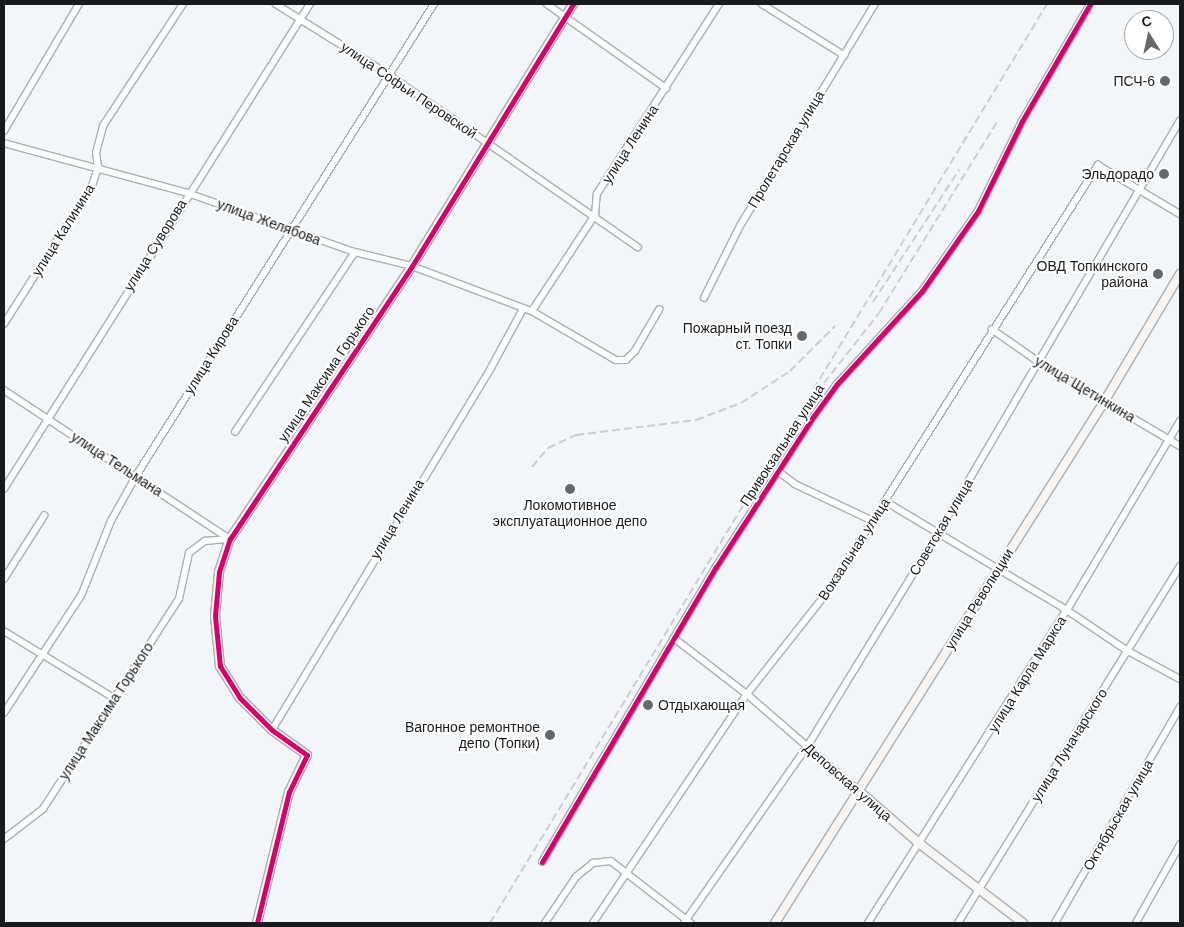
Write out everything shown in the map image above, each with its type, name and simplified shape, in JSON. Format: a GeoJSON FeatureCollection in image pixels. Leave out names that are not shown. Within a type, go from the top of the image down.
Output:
{"type":"FeatureCollection","features":[{"type":"Feature","properties":{"kind":"street"},"geometry":{"type":"LineString","coordinates":[[4,131],[79,4]]}},
{"type":"Feature","properties":{"kind":"street","name":"улица Калинина"},"geometry":{"type":"LineString","coordinates":[[4,324],[92,186],[98,167],[96,153],[103,126],[184,4]]}},
{"type":"Feature","properties":{"kind":"street","name":"улица Софьи Перовской"},"geometry":{"type":"LineString","coordinates":[[276,4],[388,74],[595,215],[638,247]]}},
{"type":"Feature","properties":{"kind":"street","name":"улица Суворова"},"geometry":{"type":"LineString","coordinates":[[4,489],[46,418],[310,4]]}},
{"type":"Feature","properties":{"kind":"street","name":"улица Кирова"},"geometry":{"type":"LineString","coordinates":[[4,713],[46,654],[81,596],[110,522],[136,476],[289,229],[434,4]]}},
{"type":"Feature","properties":{"kind":"street"},"geometry":{"type":"LineString","coordinates":[[547,4],[666,88]]}},
{"type":"Feature","properties":{"kind":"street","name":"улица Максима Горького"},"geometry":{"type":"LineString","coordinates":[[257,923],[289,792],[307,755],[272,730],[240,698],[220,666],[216,616],[218,581],[230,540],[412,266],[573,4]]}},
{"type":"Feature","properties":{"kind":"street","name":"улица Ленина"},"geometry":{"type":"LineString","coordinates":[[532,311],[595,215],[597,194],[719,4]]}},
{"type":"Feature","properties":{"kind":"street"},"geometry":{"type":"LineString","coordinates":[[762,4],[844,55]]}},
{"type":"Feature","properties":{"kind":"street","name":"Пролетарская улица"},"geometry":{"type":"LineString","coordinates":[[704,298],[740,226],[875,4]]}},
{"type":"Feature","properties":{"kind":"street","name":"Привокзальная улица"},"geometry":{"type":"LineString","coordinates":[[542,862],[674,638],[778,471],[837,384],[922,291],[978,211],[1022,120],[1090,4]]}},
{"type":"Feature","properties":{"kind":"street","name":"Советская улица"},"geometry":{"type":"LineString","coordinates":[[687,922],[806,747],[938,533],[1142,190],[1180,120]]}},
{"type":"Feature","properties":{"kind":"street","name":"улица Желябова"},"geometry":{"type":"LineString","coordinates":[[4,143],[188,193],[355,252],[412,266],[532,311],[605,354],[626,360],[635,351],[659,310]]}},
{"type":"Feature","properties":{"kind":"street","name":"Вокзальная улица"},"geometry":{"type":"LineString","coordinates":[[593,923],[747,694],[826,594],[992,329],[1098,165],[1142,190]]}},
{"type":"Feature","properties":{"kind":"street"},"geometry":{"type":"LineString","coordinates":[[1142,190],[1180,214]]}},
{"type":"Feature","properties":{"kind":"street"},"geometry":{"type":"LineString","coordinates":[[236,432],[355,252]]}},
{"type":"Feature","properties":{"kind":"street","name":"улица Революции"},"geometry":{"type":"LineString","coordinates":[[775,923],[1104,402],[1180,274]]}},
{"type":"Feature","properties":{"kind":"street","name":"улица Ленина"},"geometry":{"type":"LineString","coordinates":[[272,730],[496,361],[523,309]]}},
{"type":"Feature","properties":{"kind":"street","name":"улица Щетинкина"},"geometry":{"type":"LineString","coordinates":[[992,329],[1039,362],[1180,446]]}},
{"type":"Feature","properties":{"kind":"street","name":"улица Тельмана"},"geometry":{"type":"LineString","coordinates":[[4,390],[230,540]]}},
{"type":"Feature","properties":{"kind":"street","name":"улица Карла Маркса"},"geometry":{"type":"LineString","coordinates":[[868,923],[1068,610],[1180,421]]}},
{"type":"Feature","properties":{"kind":"street"},"geometry":{"type":"LineString","coordinates":[[778,471],[795,484],[873,521]]}},
{"type":"Feature","properties":{"kind":"street"},"geometry":{"type":"LineString","coordinates":[[885,501],[1068,610],[1128,651],[1180,679]]}},
{"type":"Feature","properties":{"kind":"street"},"geometry":{"type":"LineString","coordinates":[[4,579],[44,516]]}},
{"type":"Feature","properties":{"kind":"street","name":"улица Максима Горького"},"geometry":{"type":"LineString","coordinates":[[4,839],[43,809],[179,599],[189,553],[205,541],[230,540]]}},
{"type":"Feature","properties":{"kind":"street","name":"улица Луначарского"},"geometry":{"type":"LineString","coordinates":[[958,923],[1180,567]]}},
{"type":"Feature","properties":{"kind":"street"},"geometry":{"type":"LineString","coordinates":[[4,631],[46,654],[114,698]]}},
{"type":"Feature","properties":{"kind":"street","name":"Деповская улица"},"geometry":{"type":"LineString","coordinates":[[674,638],[747,694],[920,844],[1023,923]]}},
{"type":"Feature","properties":{"kind":"street","name":"Октябрьская улица"},"geometry":{"type":"LineString","coordinates":[[1055,923],[1180,707]]}},
{"type":"Feature","properties":{"kind":"street"},"geometry":{"type":"LineString","coordinates":[[1136,923],[1180,846]]}},
{"type":"Feature","properties":{"kind":"street"},"geometry":{"type":"LineString","coordinates":[[545,923],[576,877],[593,863],[611,861],[687,922]]}},
{"type":"Feature","properties":{"kind":"railway"},"geometry":{"type":"LineString","coordinates":[[490,923],[1047,4]]}},
{"type":"Feature","properties":{"kind":"railway"},"geometry":{"type":"LineString","coordinates":[[824,383],[879,313],[998,120]]}},
{"type":"Feature","properties":{"kind":"railway"},"geometry":{"type":"LineString","coordinates":[[873,302],[959,170]]}},
{"type":"Feature","properties":{"kind":"railway"},"geometry":{"type":"LineString","coordinates":[[532,467],[548,448],[576,435],[696,420],[741,403],[790,371],[835,326]]}},
{"type":"Feature","properties":{"kind":"cycle path"},"geometry":{"type":"LineString","coordinates":[[257,923],[289,792],[307,755],[272,730],[240,698],[220,666],[215,616],[219,572],[230,539],[412,266],[573,4]]}},
{"type":"Feature","properties":{"kind":"cycle path"},"geometry":{"type":"LineString","coordinates":[[542,862],[716,567],[813,417],[837,384],[922,291],[978,211],[1022,121],[1090,4]]}},
{"type":"Feature","properties":{"kind":"place","name":"ПСЧ-6"},"geometry":{"type":"Point","coordinates":[1165,81]}},
{"type":"Feature","properties":{"kind":"place","name":"Эльдорадо"},"geometry":{"type":"Point","coordinates":[1164,174]}},
{"type":"Feature","properties":{"kind":"place","name":"ОВД Топкинского района"},"geometry":{"type":"Point","coordinates":[1158,274]}},
{"type":"Feature","properties":{"kind":"place","name":"Пожарный поезд ст. Топки"},"geometry":{"type":"Point","coordinates":[802,336]}},
{"type":"Feature","properties":{"kind":"place","name":"Локомотивное эксплуатационное депо"},"geometry":{"type":"Point","coordinates":[570,489]}},
{"type":"Feature","properties":{"kind":"place","name":"Отдыхающая"},"geometry":{"type":"Point","coordinates":[648,705]}},
{"type":"Feature","properties":{"kind":"place","name":"Вагонное ремонтное депо (Топки)"},"geometry":{"type":"Point","coordinates":[550,735]}}]}
